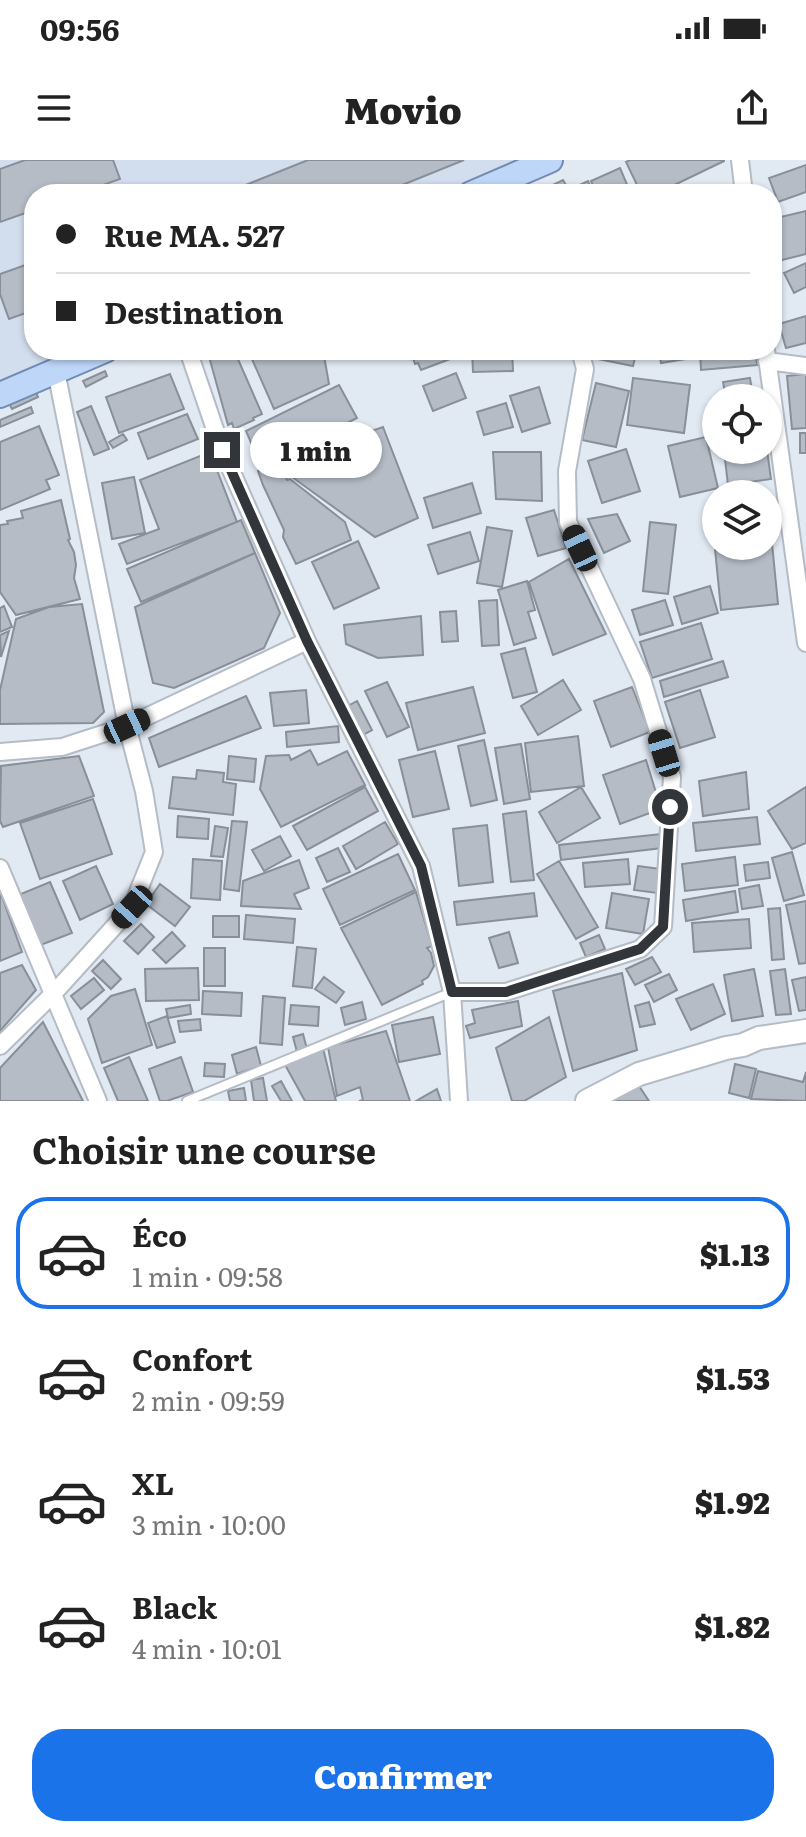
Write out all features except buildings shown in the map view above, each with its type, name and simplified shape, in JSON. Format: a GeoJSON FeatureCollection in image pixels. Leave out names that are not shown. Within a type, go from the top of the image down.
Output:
{"type":"FeatureCollection","features":[{"type":"Feature","properties":{"kind":"main road"},"geometry":{"type":"LineString","coordinates":[[496,184],[550,160]]}},
{"type":"Feature","properties":{"kind":"main road"},"geometry":{"type":"LineString","coordinates":[[0,395],[82,360]]}},
{"type":"Feature","properties":{"kind":"main road"},"geometry":{"type":"LineString","coordinates":[[587,1101],[639,1074],[759,1038],[806,1031]]}},
{"type":"Feature","properties":{"kind":"street"},"geometry":{"type":"LineString","coordinates":[[740,160],[743,184]]}},
{"type":"Feature","properties":{"kind":"street"},"geometry":{"type":"LineString","coordinates":[[191,360],[222,450],[307,641],[421,866],[452,992],[459,1101]]}},
{"type":"Feature","properties":{"kind":"street"},"geometry":{"type":"LineString","coordinates":[[452,992],[506,992],[640,949],[663,927],[672,777],[642,679],[568,522],[567,471],[585,369],[583,360]]}},
{"type":"Feature","properties":{"kind":"street"},"geometry":{"type":"LineString","coordinates":[[768,360],[806,643]]}},
{"type":"Feature","properties":{"kind":"street"},"geometry":{"type":"LineString","coordinates":[[782,360],[806,366]]}},
{"type":"Feature","properties":{"kind":"street"},"geometry":{"type":"LineString","coordinates":[[0,1046],[54,993],[132,907],[154,852],[56,371]]}},
{"type":"Feature","properties":{"kind":"street"},"geometry":{"type":"LineString","coordinates":[[0,752],[62,747],[127,726],[307,641]]}},
{"type":"Feature","properties":{"kind":"street"},"geometry":{"type":"LineString","coordinates":[[0,868],[98,1101]]}},
{"type":"Feature","properties":{"kind":"lane"},"geometry":{"type":"LineString","coordinates":[[187,1101],[452,992]]}},
{"type":"Feature","properties":{"kind":"shaded area"},"geometry":{"type":"Polygon","coordinates":[[[0,160],[537,160],[481,184],[24,184],[24,360],[73,360],[0,392],[0,160]]]}},
{"type":"Feature","properties":{"kind":"route"},"geometry":{"type":"LineString","coordinates":[[222,450],[307,641],[421,866],[452,992],[506,992],[640,949],[663,927],[670,807]]}}]}
